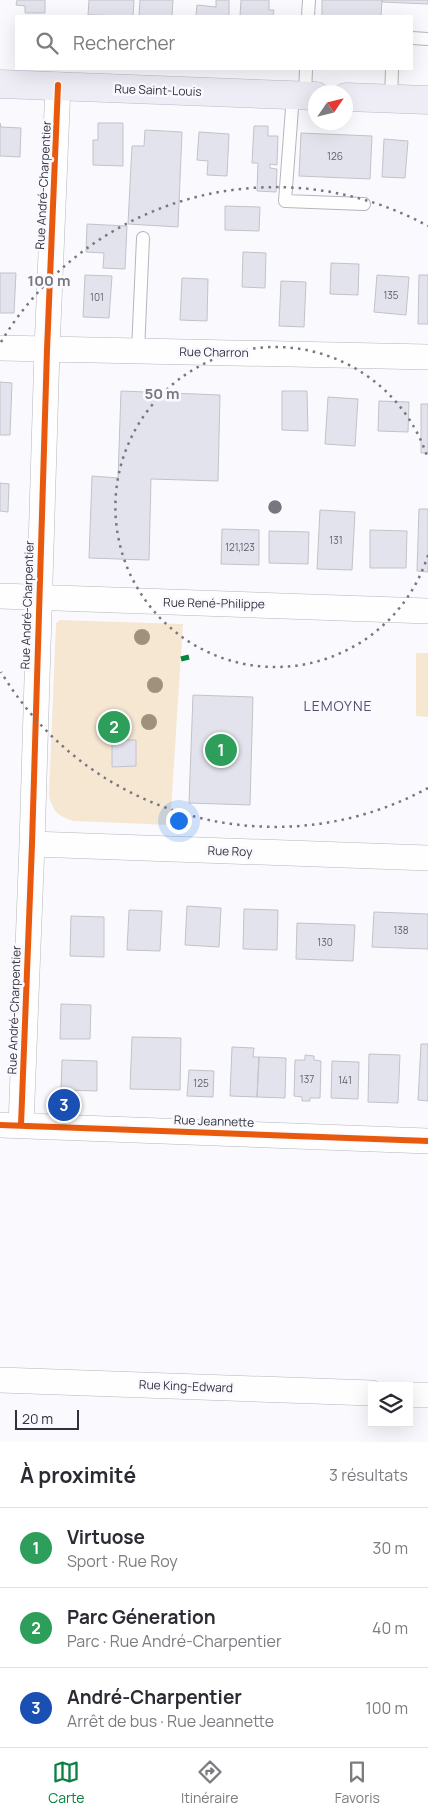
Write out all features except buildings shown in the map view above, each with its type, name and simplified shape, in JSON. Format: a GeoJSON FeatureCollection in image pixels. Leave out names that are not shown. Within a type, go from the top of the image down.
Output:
{"type":"FeatureCollection","features":[{"type":"Feature","properties":{"kind":"main road","name":"Rue Saint-Louis"},"geometry":{"type":"LineString","coordinates":[[0,84],[305,96]]}},
{"type":"Feature","properties":{"kind":"main road"},"geometry":{"type":"LineString","coordinates":[[353,97],[428,100]]}},
{"type":"Feature","properties":{"kind":"street","name":"Rue André-Charpentier"},"geometry":{"type":"LineString","coordinates":[[10,1125],[32,844],[38,597],[58,86]]}},
{"type":"Feature","properties":{"kind":"street","name":"Rue Charron"},"geometry":{"type":"LineString","coordinates":[[0,348],[428,357]]}},
{"type":"Feature","properties":{"kind":"street","name":"Rue René-Philippe"},"geometry":{"type":"LineString","coordinates":[[0,596],[428,611]]}},
{"type":"Feature","properties":{"kind":"street","name":"Rue Roy"},"geometry":{"type":"LineString","coordinates":[[32,844],[428,858]]}},
{"type":"Feature","properties":{"kind":"street","name":"Rue Jeannette"},"geometry":{"type":"LineString","coordinates":[[10,1125],[428,1141]]}},
{"type":"Feature","properties":{"kind":"street","name":"Rue King-Edward"},"geometry":{"type":"LineString","coordinates":[[0,1380],[368,1393]]}},
{"type":"Feature","properties":{"kind":"street"},"geometry":{"type":"LineString","coordinates":[[413,1394],[428,1395]]}},
{"type":"Feature","properties":{"kind":"lane"},"geometry":{"type":"LineString","coordinates":[[308,15],[309,0]]}},
{"type":"Feature","properties":{"kind":"lane"},"geometry":{"type":"LineString","coordinates":[[413,38],[428,39]]}},
{"type":"Feature","properties":{"kind":"lane"},"geometry":{"type":"LineString","coordinates":[[306,70],[305,96],[285,201],[364,204]]}},
{"type":"Feature","properties":{"kind":"lane"},"geometry":{"type":"LineString","coordinates":[[391,99],[392,70]]}},
{"type":"Feature","properties":{"kind":"lane"},"geometry":{"type":"LineString","coordinates":[[138,351],[143,238]]}},
{"type":"Feature","properties":{"kind":"shaded area"},"geometry":{"type":"Polygon","coordinates":[[[60,620],[183,624],[170,825],[73,821],[63,817],[54,809],[49,795],[56,623],[60,620]]]}},
{"type":"Feature","properties":{"kind":"shaded area"},"geometry":{"type":"Polygon","coordinates":[[[416,653],[428,653],[428,717],[416,716],[416,653]]]}},
{"type":"Feature","properties":{"kind":"marked path"},"geometry":{"type":"LineString","coordinates":[[181,659],[189,657]]}},
{"type":"Feature","properties":{"kind":"cycle path"},"geometry":{"type":"LineString","coordinates":[[21,1125],[32,844],[47,350],[58,85]]}},
{"type":"Feature","properties":{"kind":"cycle path"},"geometry":{"type":"LineString","coordinates":[[0,1125],[428,1141]]}},
{"type":"Feature","properties":{"kind":"place","name":"Parc Géneration"},"geometry":{"type":"Point","coordinates":[114,727]}},
{"type":"Feature","properties":{"kind":"place","name":"Virtuose"},"geometry":{"type":"Point","coordinates":[221,750]}},
{"type":"Feature","properties":{"kind":"place","name":"André-Charpentier"},"geometry":{"type":"Point","coordinates":[64,1105]}},
{"type":"Feature","properties":{"kind":"district","name":"LEMOYNE"},"geometry":{"type":"Point","coordinates":[338,705]}}]}
